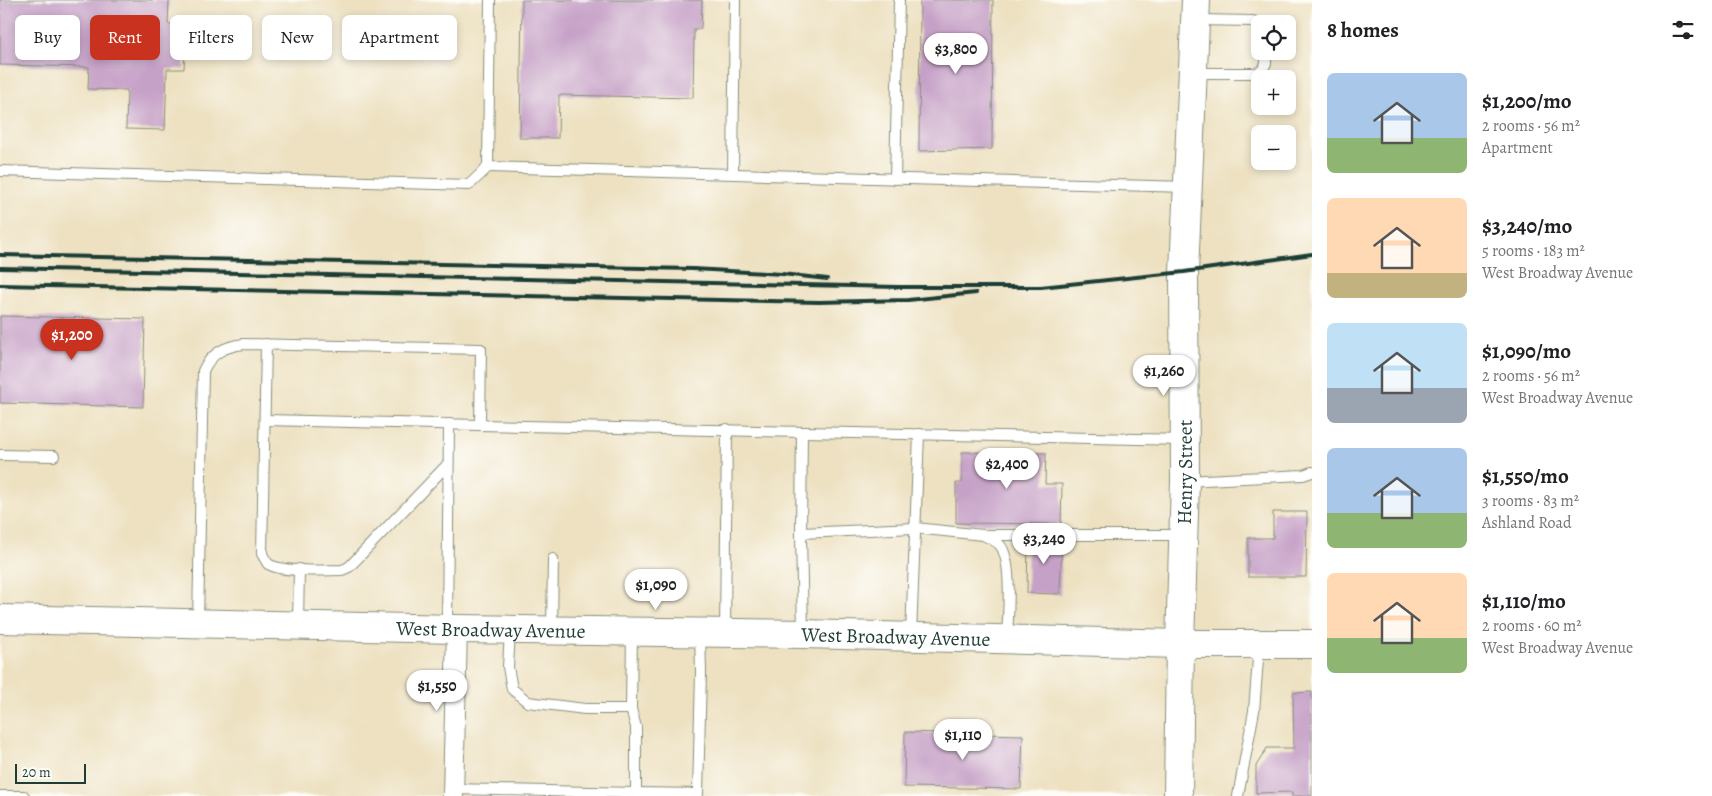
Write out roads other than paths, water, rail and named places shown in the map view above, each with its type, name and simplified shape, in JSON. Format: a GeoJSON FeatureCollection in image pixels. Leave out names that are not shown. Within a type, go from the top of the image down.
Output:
{"type":"FeatureCollection","features":[{"type":"Feature","properties":{"kind":"street","name":"Henry Street"},"geometry":{"type":"LineString","coordinates":[[1178,796],[1180,644],[1186,481],[1184,272],[1195,10]]}},
{"type":"Feature","properties":{"kind":"street","name":"West Broadway Avenue"},"geometry":{"type":"LineString","coordinates":[[0,618],[452,629],[803,634],[1180,644],[1312,644]]}},
{"type":"Feature","properties":{"kind":"street"},"geometry":{"type":"LineString","coordinates":[[452,629],[453,793]]}},
{"type":"Feature","properties":{"kind":"lane"},"geometry":{"type":"LineString","coordinates":[[488,167],[490,0]]}},
{"type":"Feature","properties":{"kind":"lane"},"geometry":{"type":"LineString","coordinates":[[733,174],[735,0]]}},
{"type":"Feature","properties":{"kind":"lane"},"geometry":{"type":"LineString","coordinates":[[895,179],[899,0]]}},
{"type":"Feature","properties":{"kind":"lane"},"geometry":{"type":"LineString","coordinates":[[1195,10],[1251,21]]}},
{"type":"Feature","properties":{"kind":"lane"},"geometry":{"type":"LineString","coordinates":[[1192,73],[1255,73],[1262,71],[1266,60]]}},
{"type":"Feature","properties":{"kind":"lane"},"geometry":{"type":"LineString","coordinates":[[0,171],[469,184],[488,167],[1188,187]]}},
{"type":"Feature","properties":{"kind":"lane"},"geometry":{"type":"LineString","coordinates":[[198,622],[203,371],[207,362],[224,348],[239,344],[266,344],[482,349],[480,425]]}},
{"type":"Feature","properties":{"kind":"lane"},"geometry":{"type":"LineString","coordinates":[[266,344],[262,554],[264,560],[273,567],[299,570],[342,570],[348,568],[448,464]]}},
{"type":"Feature","properties":{"kind":"lane"},"geometry":{"type":"LineString","coordinates":[[265,420],[1185,440]]}},
{"type":"Feature","properties":{"kind":"lane"},"geometry":{"type":"LineString","coordinates":[[449,424],[448,464],[452,629]]}},
{"type":"Feature","properties":{"kind":"lane"},"geometry":{"type":"LineString","coordinates":[[453,793],[698,794],[701,672],[712,633],[727,429]]}},
{"type":"Feature","properties":{"kind":"lane"},"geometry":{"type":"LineString","coordinates":[[802,432],[803,634]]}},
{"type":"Feature","properties":{"kind":"lane"},"geometry":{"type":"LineString","coordinates":[[912,637],[919,434]]}},
{"type":"Feature","properties":{"kind":"lane"},"geometry":{"type":"LineString","coordinates":[[0,455],[54,456]]}},
{"type":"Feature","properties":{"kind":"lane"},"geometry":{"type":"LineString","coordinates":[[1186,481],[1303,475],[1312,472]]}},
{"type":"Feature","properties":{"kind":"lane"},"geometry":{"type":"LineString","coordinates":[[801,533],[915,528],[983,535],[1184,535]]}},
{"type":"Feature","properties":{"kind":"lane"},"geometry":{"type":"LineString","coordinates":[[983,535],[999,544],[1006,561],[1008,574],[1007,640]]}},
{"type":"Feature","properties":{"kind":"lane"},"geometry":{"type":"LineString","coordinates":[[552,630],[553,559]]}},
{"type":"Feature","properties":{"kind":"lane"},"geometry":{"type":"LineString","coordinates":[[298,625],[299,570]]}},
{"type":"Feature","properties":{"kind":"lane"},"geometry":{"type":"LineString","coordinates":[[510,630],[508,668],[512,689],[528,702],[585,709],[631,709]]}},
{"type":"Feature","properties":{"kind":"lane"},"geometry":{"type":"LineString","coordinates":[[632,632],[631,709],[636,727],[636,793]]}},
{"type":"Feature","properties":{"kind":"lane"},"geometry":{"type":"LineString","coordinates":[[1238,796],[1254,710],[1259,644]]}},
{"type":"Feature","properties":{"kind":"lane"},"geometry":{"type":"LineString","coordinates":[[0,796],[24,796]]}},
{"type":"Feature","properties":{"kind":"railway"},"geometry":{"type":"LineString","coordinates":[[0,268],[898,287],[1041,287],[1184,272],[1312,254]]}},
{"type":"Feature","properties":{"kind":"railway"},"geometry":{"type":"LineString","coordinates":[[0,255],[693,269],[782,274],[827,279]]}},
{"type":"Feature","properties":{"kind":"railway"},"geometry":{"type":"LineString","coordinates":[[0,285],[819,302],[908,300],[976,293]]}}]}
